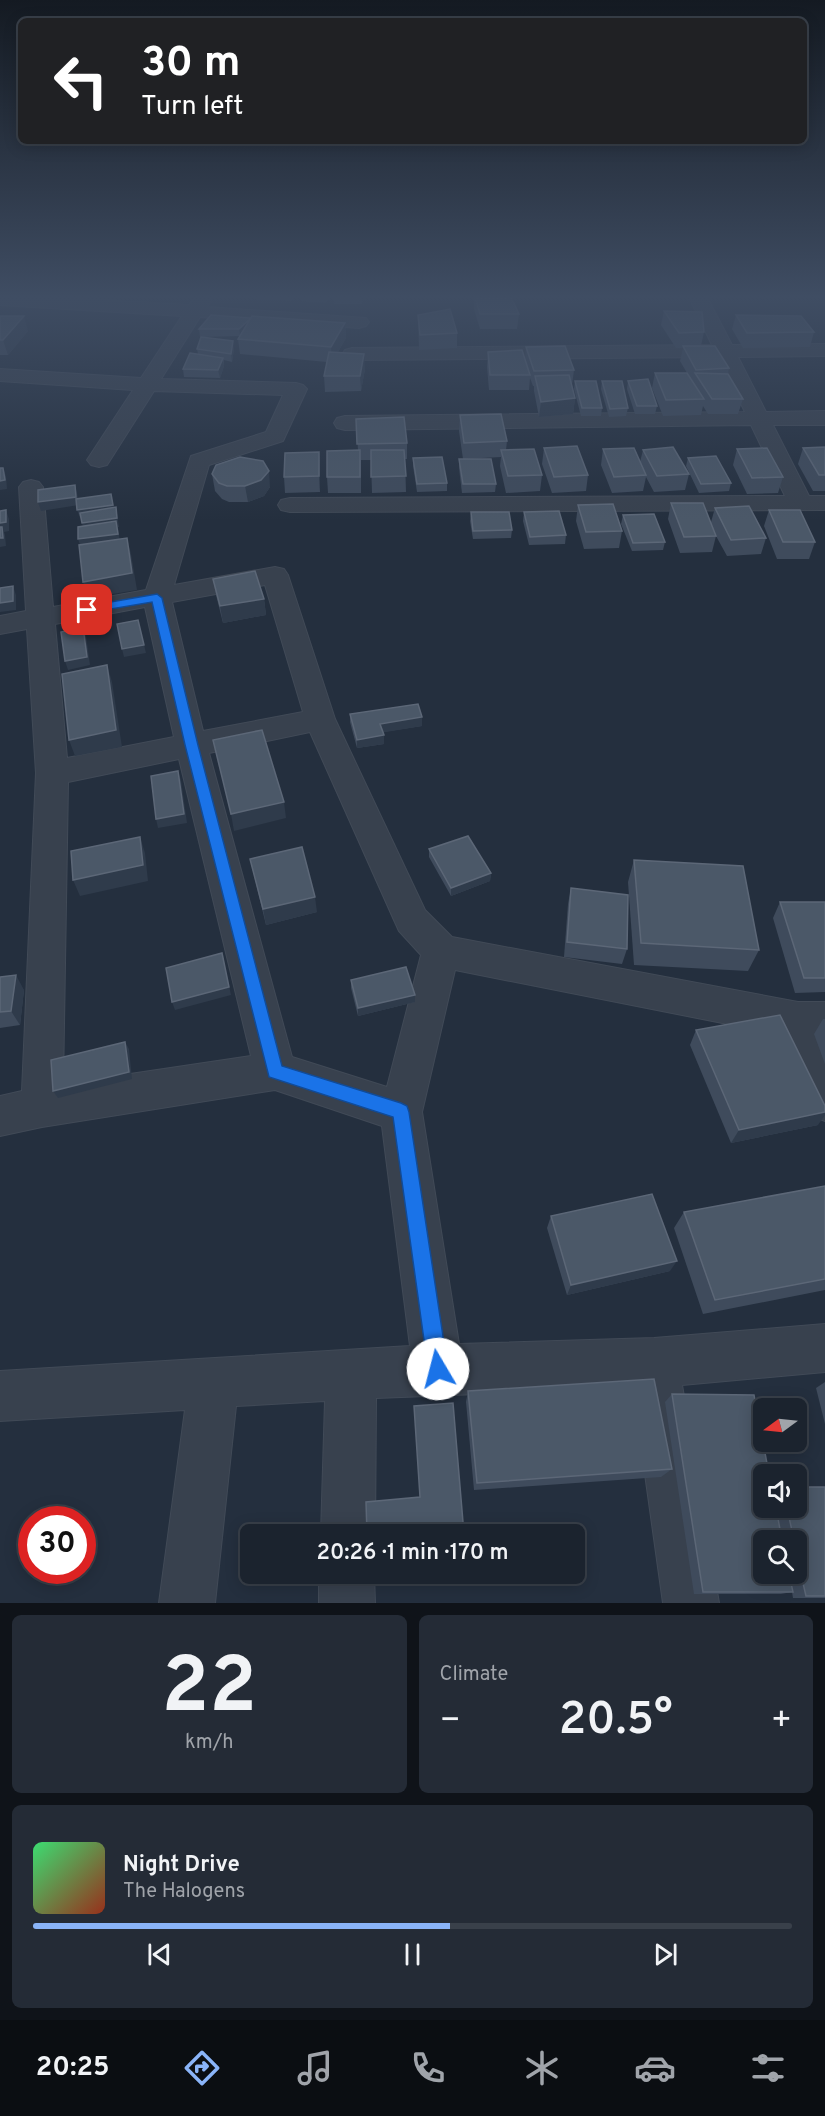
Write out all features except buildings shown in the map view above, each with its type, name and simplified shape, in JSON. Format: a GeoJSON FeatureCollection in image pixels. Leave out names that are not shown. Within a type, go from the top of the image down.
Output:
{"type":"FeatureCollection","features":[{"type":"Feature","properties":{"kind":"street"},"geometry":{"type":"LineString","coordinates":[[99,460],[156,372]]}},
{"type":"Feature","properties":{"kind":"street"},"geometry":{"type":"LineString","coordinates":[[735,372],[759,419],[813,503]]}},
{"type":"Feature","properties":{"kind":"street"},"geometry":{"type":"LineString","coordinates":[[0,375],[148,385],[296,389],[275,436],[199,461],[157,598],[191,745],[275,1071]]}},
{"type":"Feature","properties":{"kind":"street"},"geometry":{"type":"LineString","coordinates":[[345,423],[825,418]]}},
{"type":"Feature","properties":{"kind":"street"},"geometry":{"type":"LineString","coordinates":[[32,487],[52,773],[42,1107]]}},
{"type":"Feature","properties":{"kind":"street"},"geometry":{"type":"LineString","coordinates":[[290,505],[813,503]]}},
{"type":"Feature","properties":{"kind":"street"},"geometry":{"type":"LineString","coordinates":[[0,625],[275,575],[320,719],[412,920],[441,951],[811,1020],[825,1101]]}},
{"type":"Feature","properties":{"kind":"street"},"geometry":{"type":"LineString","coordinates":[[52,773],[320,719]]}},
{"type":"Feature","properties":{"kind":"street"},"geometry":{"type":"LineString","coordinates":[[438,1369],[401,1112],[441,951]]}},
{"type":"Feature","properties":{"kind":"street"},"geometry":{"type":"LineString","coordinates":[[0,1116],[42,1107],[275,1071],[401,1112]]}},
{"type":"Feature","properties":{"kind":"street"},"geometry":{"type":"LineString","coordinates":[[0,1396],[438,1369],[654,1364],[825,1348]]}},
{"type":"Feature","properties":{"kind":"street"},"geometry":{"type":"LineString","coordinates":[[654,1364],[690,1603]]}},
{"type":"Feature","properties":{"kind":"street"},"geometry":{"type":"LineString","coordinates":[[348,1524],[351,1374]]}},
{"type":"Feature","properties":{"kind":"street"},"geometry":{"type":"LineString","coordinates":[[187,1603],[214,1383]]}},
{"type":"Feature","properties":{"kind":"street"},"geometry":{"type":"LineString","coordinates":[[347,1584],[347,1603]]}},
{"type":"Feature","properties":{"kind":"route"},"geometry":{"type":"LineString","coordinates":[[87,610],[157,598],[191,745],[275,1071],[401,1112],[438,1369]]}}]}
